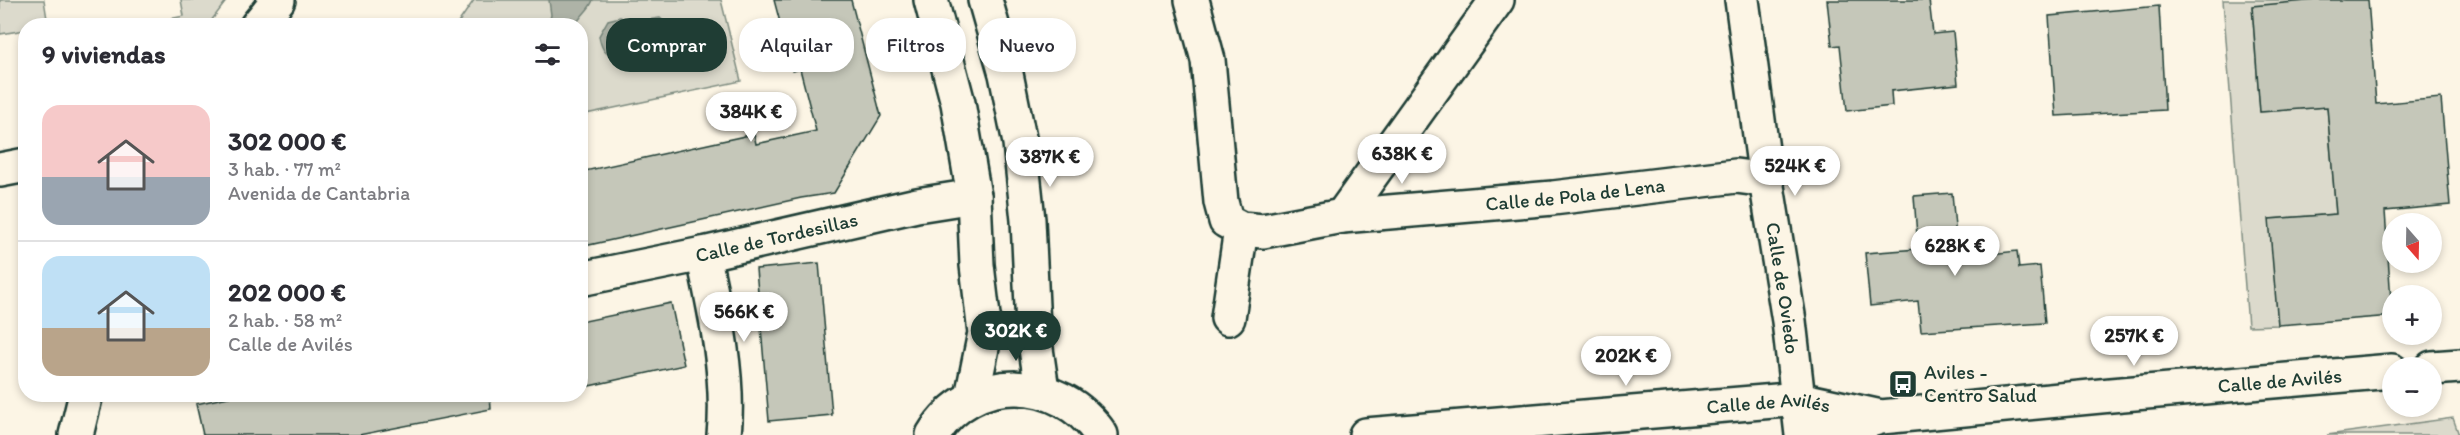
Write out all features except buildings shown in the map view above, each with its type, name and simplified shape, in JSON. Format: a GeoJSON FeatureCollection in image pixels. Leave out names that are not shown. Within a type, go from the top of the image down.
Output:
{"type":"FeatureCollection","features":[{"type":"Feature","properties":{"kind":"street"},"geometry":{"type":"LineString","coordinates":[[263,18],[278,0]]}},
{"type":"Feature","properties":{"kind":"street"},"geometry":{"type":"LineString","coordinates":[[931,0],[958,103],[974,196],[977,265],[985,333],[972,398]]}},
{"type":"Feature","properties":{"kind":"street"},"geometry":{"type":"LineString","coordinates":[[985,0],[1006,74],[1020,143],[1028,220],[1033,328],[1042,390]]}},
{"type":"Feature","properties":{"kind":"street"},"geometry":{"type":"LineString","coordinates":[[1192,0],[1208,60],[1221,202],[1226,221],[1241,229],[1228,318]]}},
{"type":"Feature","properties":{"kind":"street"},"geometry":{"type":"LineString","coordinates":[[1342,216],[1497,0]]}},
{"type":"Feature","properties":{"kind":"street","name":"Calle de Oviedo"},"geometry":{"type":"LineString","coordinates":[[1742,0],[1766,180],[1789,321],[1802,435]]}},
{"type":"Feature","properties":{"kind":"street"},"geometry":{"type":"LineString","coordinates":[[0,170],[18,167]]}},
{"type":"Feature","properties":{"kind":"street","name":"Calle de Pola de Lena"},"geometry":{"type":"LineString","coordinates":[[1241,229],[1263,231],[1342,216],[1553,198],[1737,176],[1766,180]]}},
{"type":"Feature","properties":{"kind":"street","name":"Calle de Tordesillas"},"geometry":{"type":"LineString","coordinates":[[588,277],[703,254],[917,204],[974,196]]}},
{"type":"Feature","properties":{"kind":"street"},"geometry":{"type":"LineString","coordinates":[[703,254],[712,299],[724,387],[726,417],[724,435]]}},
{"type":"Feature","properties":{"kind":"street"},"geometry":{"type":"LineString","coordinates":[[2442,367],[2460,366]]}},
{"type":"Feature","properties":{"kind":"street","name":"Calle de Avilés"},"geometry":{"type":"LineString","coordinates":[[1819,435],[1881,417],[2382,372]]}},
{"type":"Feature","properties":{"kind":"street"},"geometry":{"type":"LineString","coordinates":[[933,435],[941,420],[972,398],[994,389],[1018,387],[1042,390],[1069,402],[1091,421],[1101,435]]}},
{"type":"Feature","properties":{"kind":"street","name":"Calle de Avilés"},"geometry":{"type":"LineString","coordinates":[[1366,435],[1799,399],[1881,417]]}},
{"type":"Feature","properties":{"kind":"street"},"geometry":{"type":"LineString","coordinates":[[76,435],[84,402]]}},
{"type":"Feature","properties":{"kind":"shaded area"},"geometry":{"type":"Polygon","coordinates":[[[0,0],[44,0],[47,18],[18,18],[18,31],[0,34],[0,0]]]}},
{"type":"Feature","properties":{"kind":"shaded area"},"geometry":{"type":"Polygon","coordinates":[[[181,0],[227,0],[213,18],[174,18],[184,16],[181,0]]]}},
{"type":"Feature","properties":{"kind":"shaded area"},"geometry":{"type":"Polygon","coordinates":[[[474,0],[721,0],[725,18],[606,18],[606,72],[727,72],[727,24],[741,81],[588,114],[588,18],[462,18],[474,0]]]}},
{"type":"Feature","properties":{"kind":"shaded area"},"geometry":{"type":"Polygon","coordinates":[[[549,0],[593,0],[580,18],[550,18],[549,0]]]}},
{"type":"Feature","properties":{"kind":"shaded area"},"geometry":{"type":"Polygon","coordinates":[[[2223,0],[2323,0],[2252,7],[2260,112],[2327,107],[2336,214],[2270,219],[2278,325],[2248,326],[2223,0]]]}},
{"type":"Feature","properties":{"kind":"shaded area"},"geometry":{"type":"Polygon","coordinates":[[[606,24],[606,53],[602,46],[599,36],[606,24]]]}},
{"type":"Feature","properties":{"kind":"shaded area"},"geometry":{"type":"Polygon","coordinates":[[[2453,418],[2459,435],[2327,435],[2453,418]]]}},
{"type":"Feature","properties":{"kind":"place","name":"Aviles - Centro Salud"},"geometry":{"type":"Point","coordinates":[1903,384]}}]}
